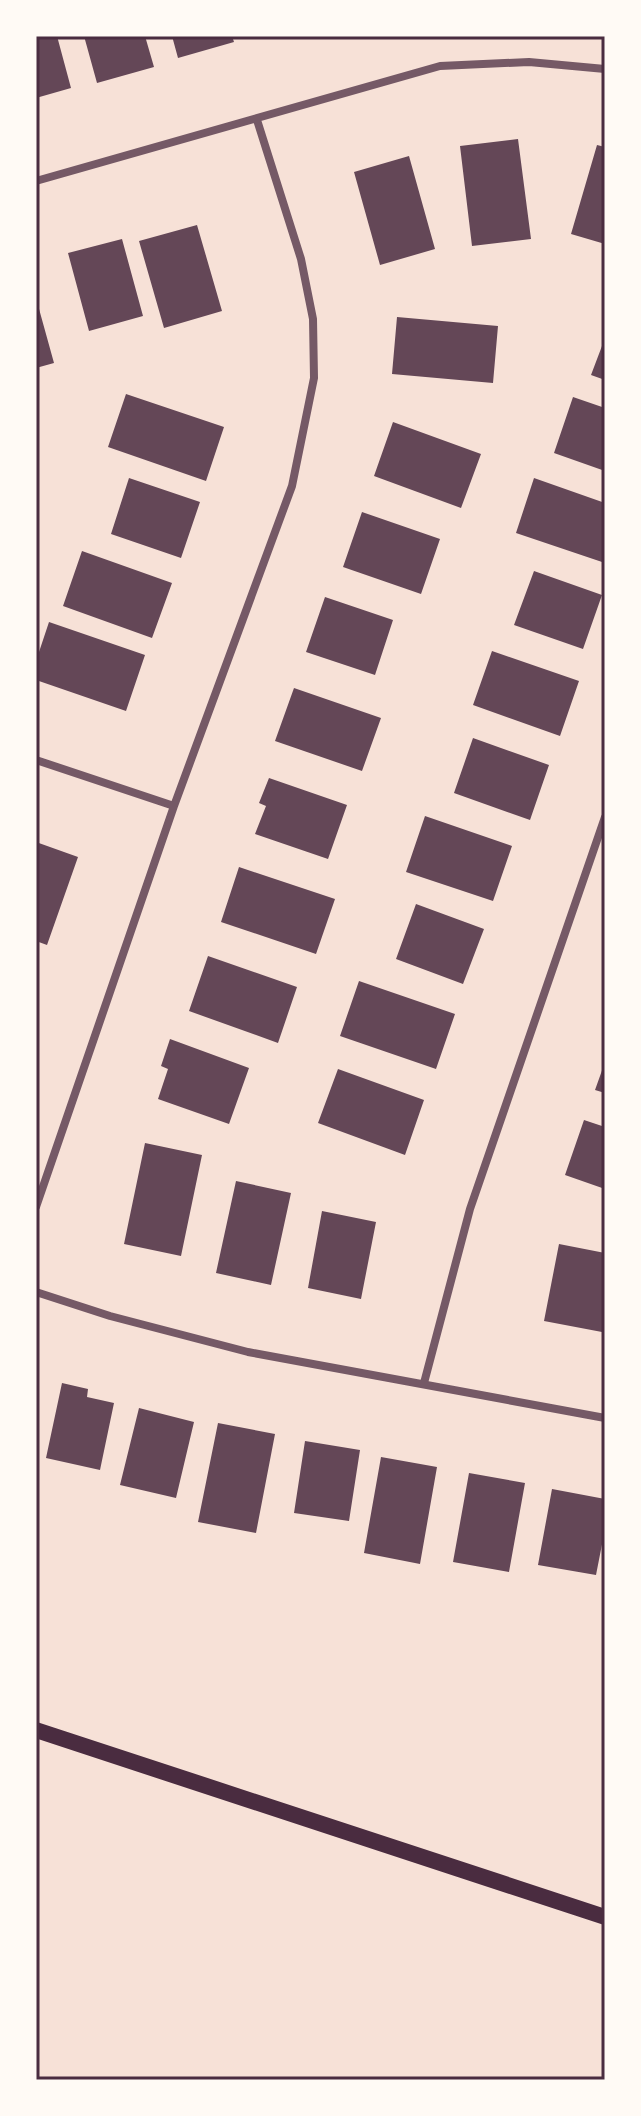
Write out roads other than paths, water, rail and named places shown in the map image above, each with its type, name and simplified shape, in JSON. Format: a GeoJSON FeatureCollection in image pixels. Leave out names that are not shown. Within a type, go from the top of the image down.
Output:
{"type":"FeatureCollection","features":[{"type":"Feature","properties":{"kind":"main road"},"geometry":{"type":"LineString","coordinates":[[36,1730],[605,1917]]}},
{"type":"Feature","properties":{"kind":"street"},"geometry":{"type":"LineString","coordinates":[[36,181],[440,66],[529,62],[605,69]]}},
{"type":"Feature","properties":{"kind":"street"},"geometry":{"type":"LineString","coordinates":[[36,1207],[174,806],[292,486],[314,378],[313,319],[301,259],[257,120]]}},
{"type":"Feature","properties":{"kind":"street"},"geometry":{"type":"LineString","coordinates":[[36,760],[174,806]]}},
{"type":"Feature","properties":{"kind":"street"},"geometry":{"type":"LineString","coordinates":[[424,1383],[470,1209],[605,817]]}},
{"type":"Feature","properties":{"kind":"street"},"geometry":{"type":"LineString","coordinates":[[36,1292],[110,1316],[248,1352],[605,1418]]}}]}
